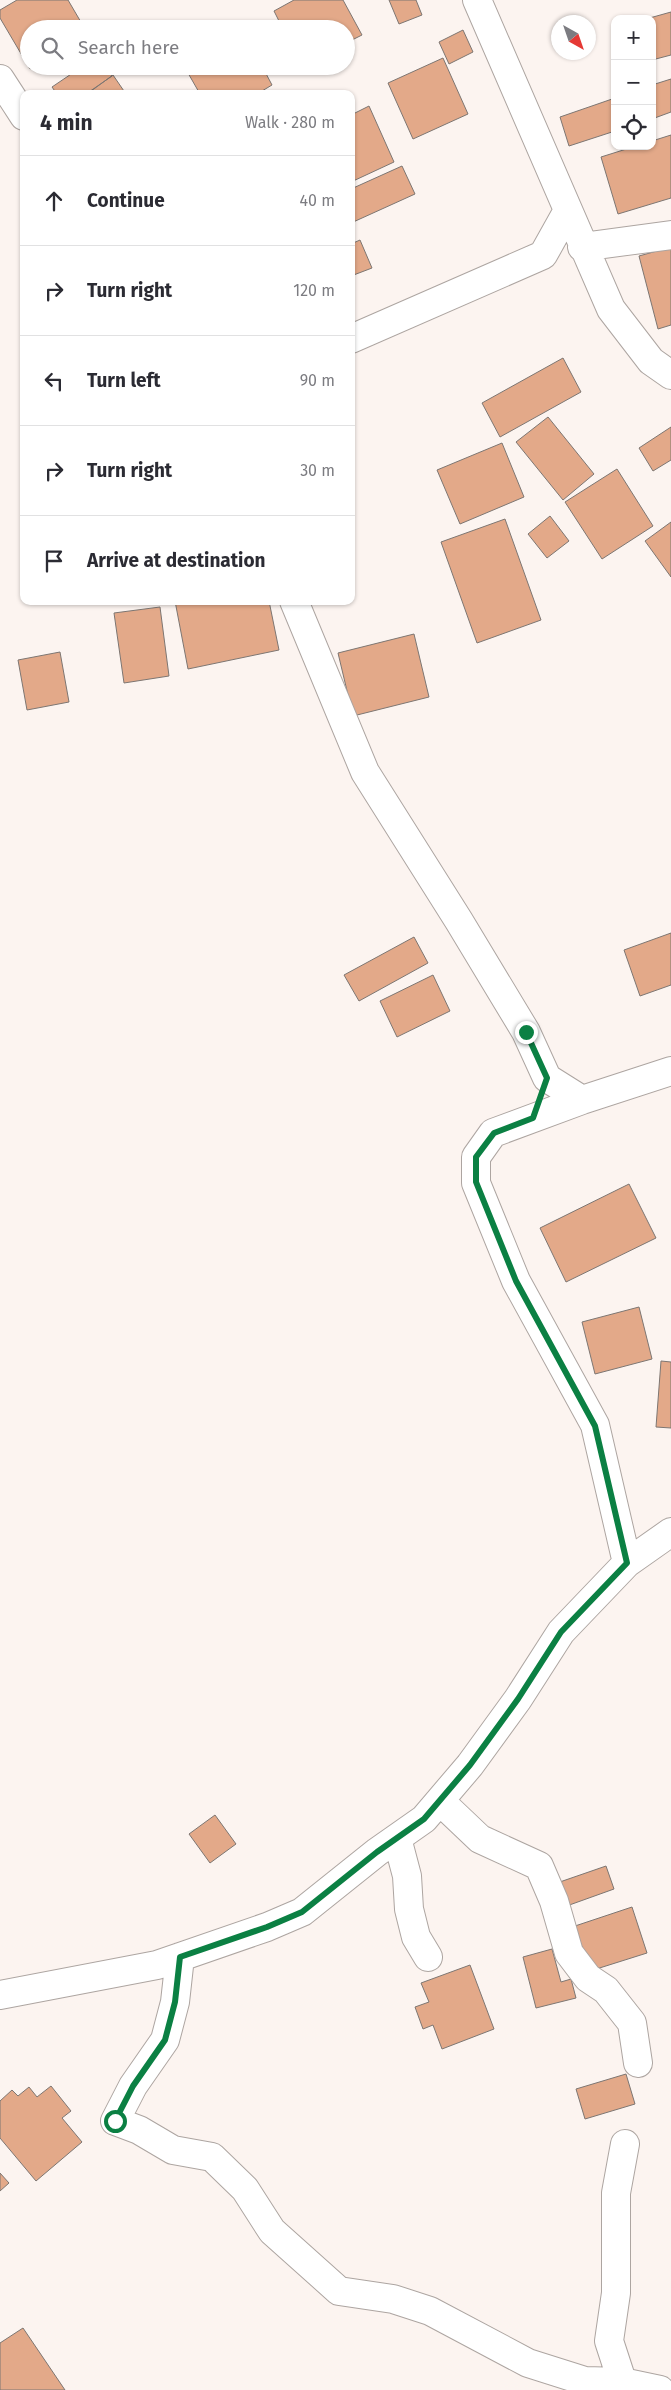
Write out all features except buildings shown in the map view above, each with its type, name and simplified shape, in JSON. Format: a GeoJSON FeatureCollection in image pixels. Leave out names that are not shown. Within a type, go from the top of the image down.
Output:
{"type":"FeatureCollection","features":[{"type":"Feature","properties":{"kind":"street"},"geometry":{"type":"LineString","coordinates":[[477,0],[610,309],[651,361],[671,375]]}},
{"type":"Feature","properties":{"kind":"street"},"geometry":{"type":"LineString","coordinates":[[0,79],[20,110]]}},
{"type":"Feature","properties":{"kind":"street"},"geometry":{"type":"LineString","coordinates":[[355,337],[543,255],[567,212]]}},
{"type":"Feature","properties":{"kind":"street"},"geometry":{"type":"LineString","coordinates":[[582,247],[671,235]]}},
{"type":"Feature","properties":{"kind":"street"},"geometry":{"type":"LineString","coordinates":[[296,605],[365,772],[526,1032],[547,1078],[582,1100]]}},
{"type":"Feature","properties":{"kind":"street"},"geometry":{"type":"LineString","coordinates":[[627,1563],[595,1426],[516,1281],[476,1182],[476,1157],[494,1133],[582,1100],[671,1071]]}},
{"type":"Feature","properties":{"kind":"street"},"geometry":{"type":"LineString","coordinates":[[533,1118],[547,1078]]}},
{"type":"Feature","properties":{"kind":"street"},"geometry":{"type":"LineString","coordinates":[[0,1995],[157,1965],[267,1927],[302,1912],[424,1819],[470,1765],[518,1699],[561,1632],[627,1563],[671,1532]]}},
{"type":"Feature","properties":{"kind":"street"},"geometry":{"type":"LineString","coordinates":[[440,1801],[480,1838],[539,1866],[554,1901],[569,1953],[588,1978],[606,1990],[632,2023],[638,2064]]}},
{"type":"Feature","properties":{"kind":"street"},"geometry":{"type":"LineString","coordinates":[[397,1838],[407,1876],[409,1908],[416,1937],[428,1958]]}},
{"type":"Feature","properties":{"kind":"street"},"geometry":{"type":"LineString","coordinates":[[180,1957],[175,2002],[165,2040],[133,2086],[115,2121],[139,2130],[173,2150],[212,2156],[245,2189],[272,2231],[339,2291],[393,2299],[430,2311],[528,2363],[585,2381],[660,2390]]}},
{"type":"Feature","properties":{"kind":"street"},"geometry":{"type":"LineString","coordinates":[[623,2386],[609,2342],[616,2293],[616,2193],[625,2144]]}},
{"type":"Feature","properties":{"kind":"route"},"geometry":{"type":"LineString","coordinates":[[115,2121],[133,2086],[165,2040],[175,2002],[180,1957],[267,1927],[302,1912],[377,1852],[424,1819],[470,1765],[518,1699],[561,1632],[627,1563],[595,1426],[516,1281],[476,1182],[476,1157],[494,1133],[533,1118],[547,1078],[526,1032]]}}]}
